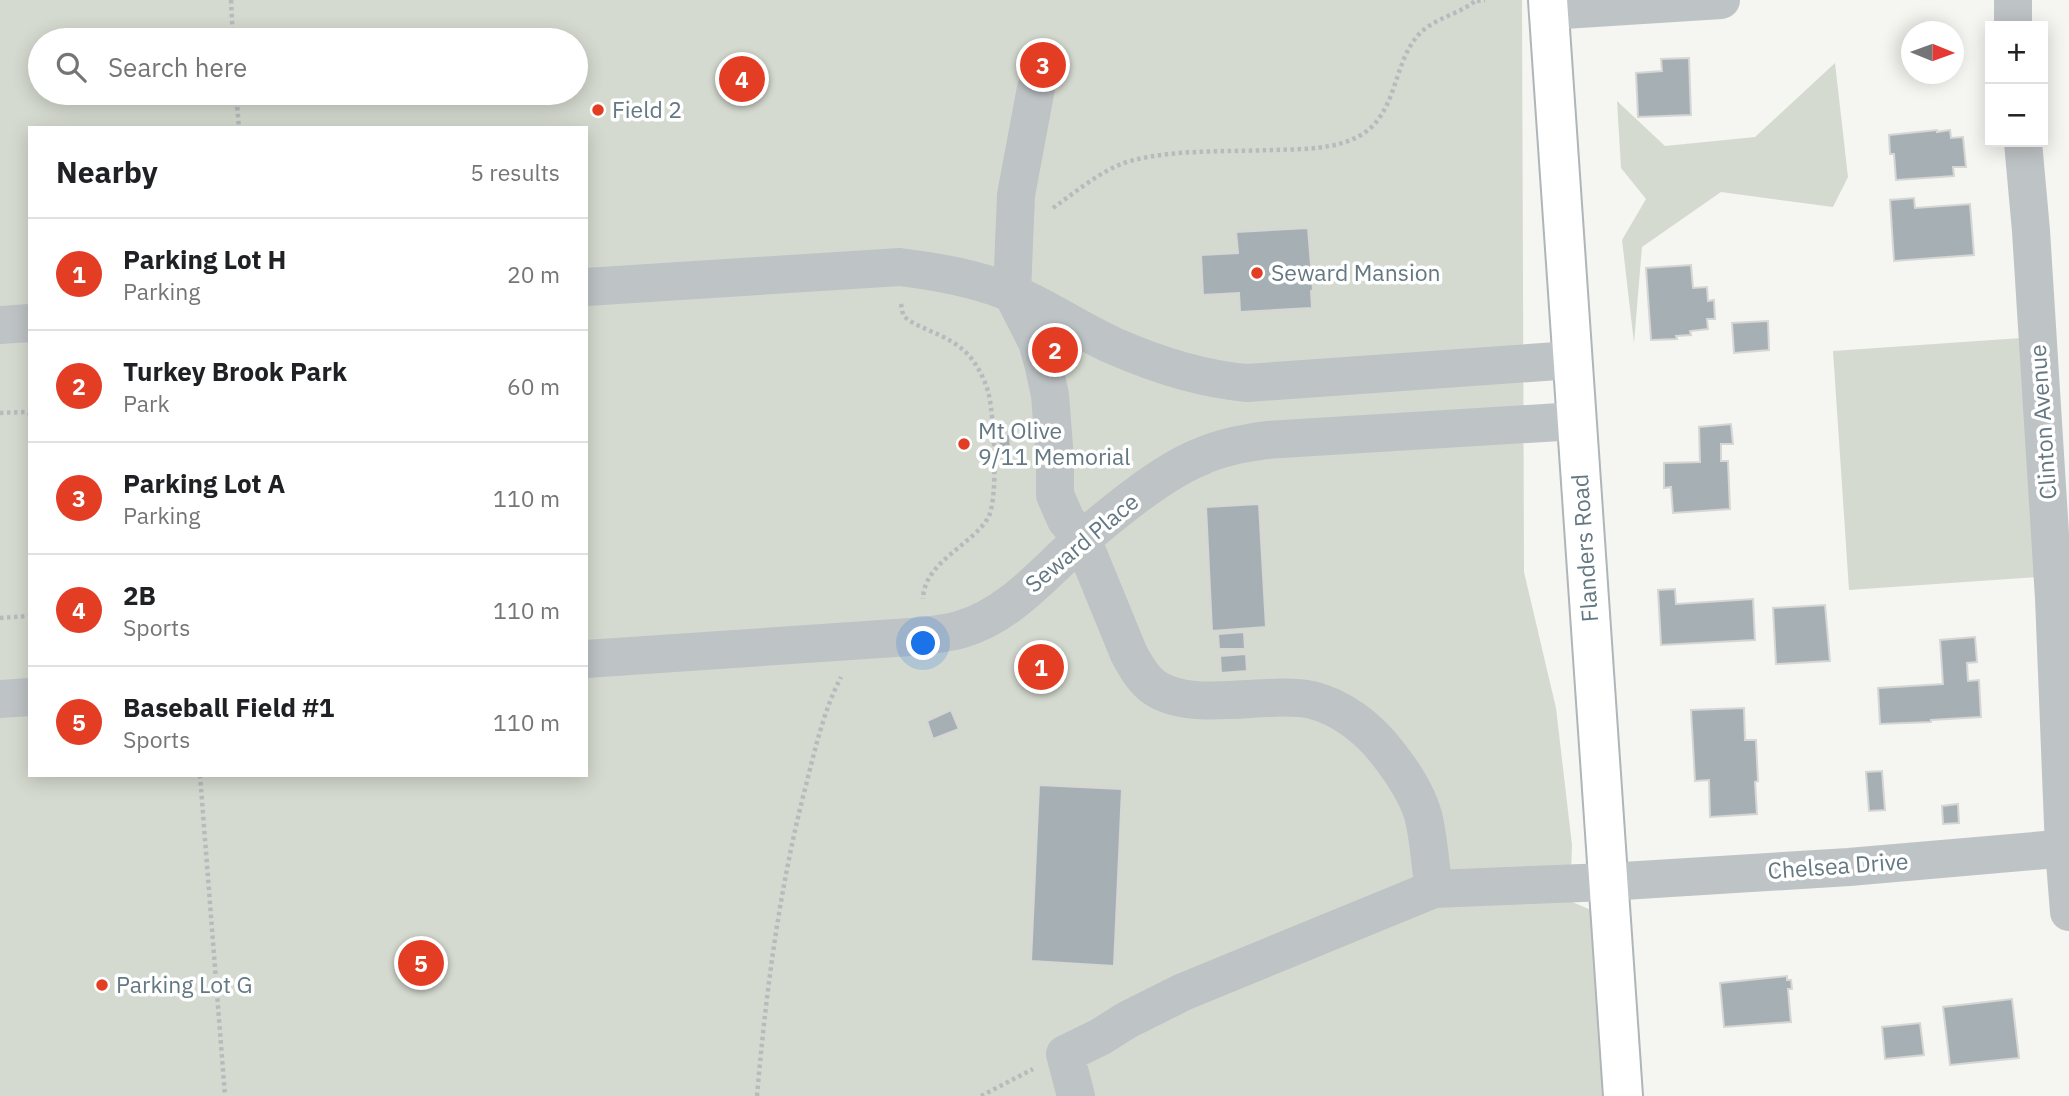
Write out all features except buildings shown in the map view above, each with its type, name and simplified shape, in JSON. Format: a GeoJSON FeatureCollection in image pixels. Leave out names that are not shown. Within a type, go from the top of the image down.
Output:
{"type":"FeatureCollection","features":[{"type":"Feature","properties":{"kind":"main road","name":"Flanders Road"},"geometry":{"type":"LineString","coordinates":[[1548,6],[1623,1096]]}},
{"type":"Feature","properties":{"kind":"street"},"geometry":{"type":"LineString","coordinates":[[1548,6],[1721,0]]}},
{"type":"Feature","properties":{"kind":"street"},"geometry":{"type":"LineString","coordinates":[[2013,0],[2013,21]]}},
{"type":"Feature","properties":{"kind":"street"},"geometry":{"type":"LineString","coordinates":[[1035,88],[1018,175],[1012,293],[1037,342],[1050,395],[1055,495],[1066,520],[1082,540],[1129,654],[1139,672],[1152,686],[1167,695],[1185,700],[1312,700],[1339,710],[1359,723],[1380,743],[1412,789],[1423,815],[1434,889],[1183,992],[1065,1054],[1076,1096]]}},
{"type":"Feature","properties":{"kind":"street","name":"Clinton Avenue"},"geometry":{"type":"LineString","coordinates":[[2023,147],[2054,598],[2069,912]]}},
{"type":"Feature","properties":{"kind":"street"},"geometry":{"type":"LineString","coordinates":[[588,287],[901,267],[976,280],[1012,293],[1113,346],[1154,362],[1219,380],[1247,383],[1572,360]]}},
{"type":"Feature","properties":{"kind":"street"},"geometry":{"type":"LineString","coordinates":[[0,325],[28,323]]}},
{"type":"Feature","properties":{"kind":"street"},"geometry":{"type":"LineString","coordinates":[[1401,372],[1405,432]]}},
{"type":"Feature","properties":{"kind":"street","name":"Seward Place"},"geometry":{"type":"LineString","coordinates":[[590,656],[925,636],[960,630],[979,623],[1014,600],[1082,540],[1166,475],[1218,450],[1252,442],[1576,421]]}},
{"type":"Feature","properties":{"kind":"street"},"geometry":{"type":"LineString","coordinates":[[0,699],[28,697]]}},
{"type":"Feature","properties":{"kind":"street","name":"Chelsea Drive"},"geometry":{"type":"LineString","coordinates":[[1434,889],[1608,882],[1849,867],[2067,849]]}},
{"type":"Feature","properties":{"kind":"path"},"geometry":{"type":"LineString","coordinates":[[231,0],[232,28]]}},
{"type":"Feature","properties":{"kind":"path"},"geometry":{"type":"LineString","coordinates":[[1014,234],[1031,225],[1094,178],[1127,162],[1192,153],[1309,149],[1329,146],[1362,134],[1374,123],[1388,102],[1415,37],[1438,20],[1476,1],[1485,0]]}},
{"type":"Feature","properties":{"kind":"path"},"geometry":{"type":"LineString","coordinates":[[237,105],[239,126]]}},
{"type":"Feature","properties":{"kind":"path"},"geometry":{"type":"LineString","coordinates":[[901,301],[903,315],[908,320],[955,342],[970,356],[982,374],[989,394],[992,422],[993,503],[989,516],[977,532],[932,572],[923,591],[923,603]]}},
{"type":"Feature","properties":{"kind":"path"},"geometry":{"type":"LineString","coordinates":[[0,413],[28,413]]}},
{"type":"Feature","properties":{"kind":"path"},"geometry":{"type":"LineString","coordinates":[[0,618],[28,615]]}},
{"type":"Feature","properties":{"kind":"path"},"geometry":{"type":"LineString","coordinates":[[757,1096],[772,949],[798,816],[829,701],[846,668]]}},
{"type":"Feature","properties":{"kind":"path"},"geometry":{"type":"LineString","coordinates":[[200,777],[225,1096]]}},
{"type":"Feature","properties":{"kind":"path"},"geometry":{"type":"LineString","coordinates":[[981,1096],[1065,1054]]}},
{"type":"Feature","properties":{"kind":"shaded area"},"geometry":{"type":"Polygon","coordinates":[[[0,0],[1522,0],[1524,572],[1556,708],[1572,845],[1570,901],[1591,910],[1605,1096],[0,1096],[0,0]]]}},
{"type":"Feature","properties":{"kind":"shaded area"},"geometry":{"type":"Polygon","coordinates":[[[1835,63],[1848,177],[1833,207],[1721,192],[1642,247],[1634,343],[1622,240],[1646,199],[1621,168],[1617,101],[1665,146],[1755,137],[1835,63]]]}},
{"type":"Feature","properties":{"kind":"shaded area"},"geometry":{"type":"Polygon","coordinates":[[[2021,338],[2038,577],[1849,590],[1833,351],[2021,338]]]}},
{"type":"Feature","properties":{"kind":"place","name":"Parking Lot A"},"geometry":{"type":"Point","coordinates":[1043,65]}},
{"type":"Feature","properties":{"kind":"place","name":"2B"},"geometry":{"type":"Point","coordinates":[742,79]}},
{"type":"Feature","properties":{"kind":"place","name":"Field 2"},"geometry":{"type":"Point","coordinates":[598,110]}},
{"type":"Feature","properties":{"kind":"place","name":"Seward Mansion"},"geometry":{"type":"Point","coordinates":[1257,273]}},
{"type":"Feature","properties":{"kind":"place","name":"Turkey Brook Park"},"geometry":{"type":"Point","coordinates":[1055,350]}},
{"type":"Feature","properties":{"kind":"place","name":"Mt Olive 9/11 Memorial"},"geometry":{"type":"Point","coordinates":[964,444]}},
{"type":"Feature","properties":{"kind":"place","name":"Parking Lot H"},"geometry":{"type":"Point","coordinates":[1041,667]}},
{"type":"Feature","properties":{"kind":"place","name":"Baseball Field #1"},"geometry":{"type":"Point","coordinates":[421,963]}},
{"type":"Feature","properties":{"kind":"place","name":"Parking Lot G"},"geometry":{"type":"Point","coordinates":[102,985]}}]}
